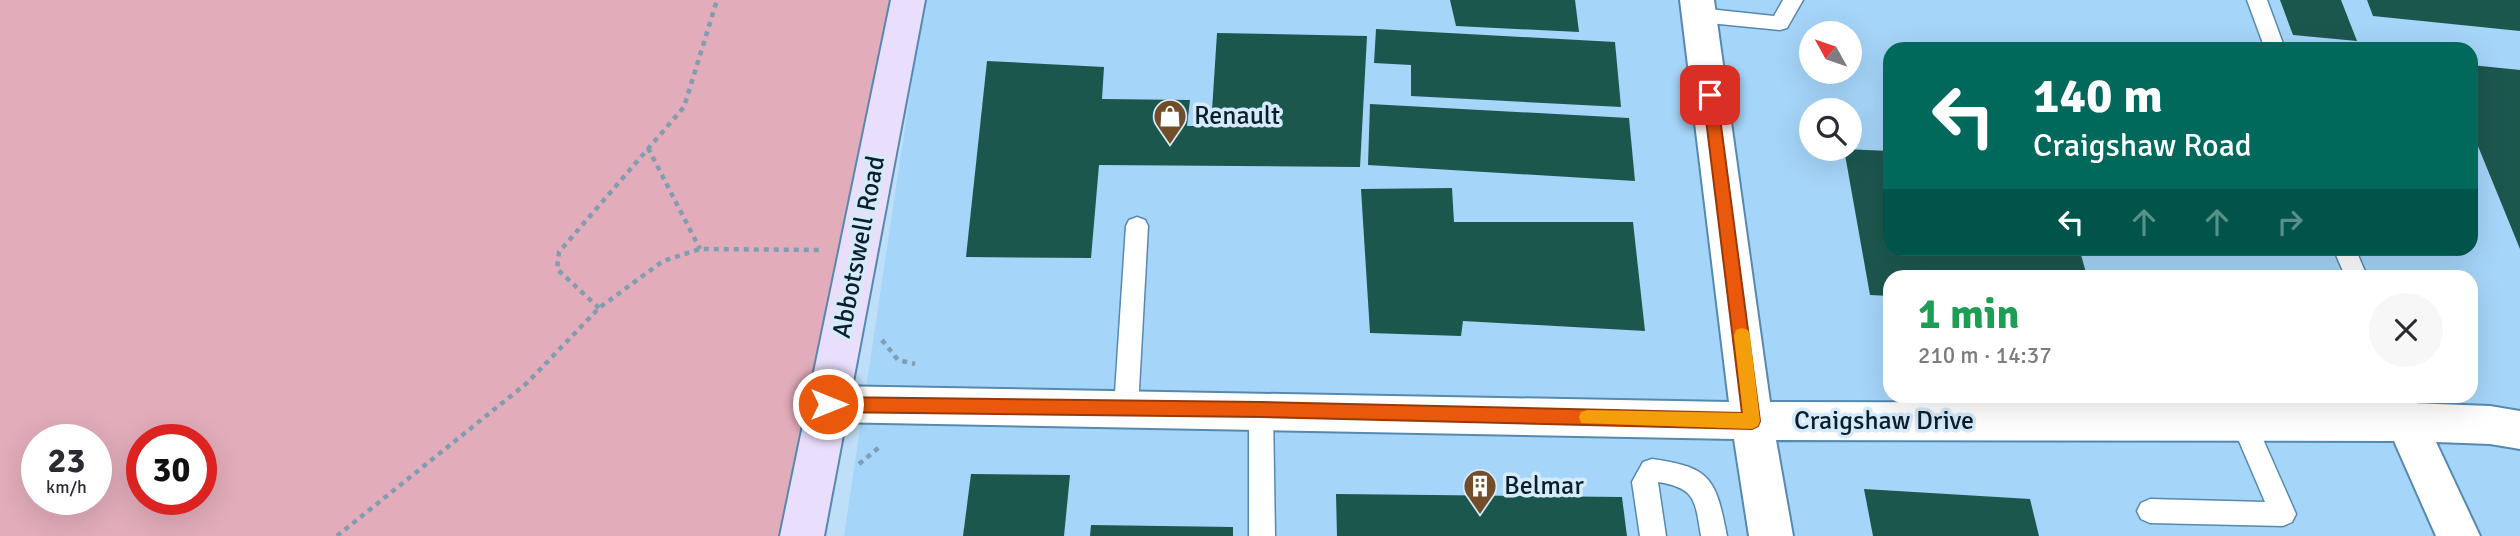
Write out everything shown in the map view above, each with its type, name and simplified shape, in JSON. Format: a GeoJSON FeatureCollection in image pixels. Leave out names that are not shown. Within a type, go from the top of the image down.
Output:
{"type":"FeatureCollection","features":[{"type":"Feature","properties":{"kind":"street","name":"Abbotswell Road"},"geometry":{"type":"LineString","coordinates":[[802,536],[908,0]]}},
{"type":"Feature","properties":{"kind":"street"},"geometry":{"type":"LineString","coordinates":[[1698,8],[1752,421],[1772,536]]}},
{"type":"Feature","properties":{"kind":"street","name":"Craigshaw Drive"},"geometry":{"type":"LineString","coordinates":[[828,404],[1752,421],[2242,420],[2407,409],[2520,430]]}},
{"type":"Feature","properties":{"kind":"street"},"geometry":{"type":"LineString","coordinates":[[2407,409],[2417,450],[2458,536]]}},
{"type":"Feature","properties":{"kind":"lane"},"geometry":{"type":"LineString","coordinates":[[1698,8],[1769,24],[1780,23],[1793,0]]}},
{"type":"Feature","properties":{"kind":"lane"},"geometry":{"type":"LineString","coordinates":[[2257,0],[2272,42]]}},
{"type":"Feature","properties":{"kind":"lane"},"geometry":{"type":"LineString","coordinates":[[1126,408],[1137,226]]}},
{"type":"Feature","properties":{"kind":"lane"},"geometry":{"type":"LineString","coordinates":[[1261,410],[1262,536]]}},
{"type":"Feature","properties":{"kind":"lane"},"geometry":{"type":"LineString","coordinates":[[2150,511],[2283,514],[2242,420]]}},
{"type":"Feature","properties":{"kind":"lane"},"geometry":{"type":"LineString","coordinates":[[1653,536],[1645,482],[1652,470],[1689,478],[1701,485],[1706,496],[1714,536]]}},
{"type":"Feature","properties":{"kind":"path"},"geometry":{"type":"LineString","coordinates":[[599,308],[557,269],[559,252],[684,107],[717,0]]}},
{"type":"Feature","properties":{"kind":"path"},"geometry":{"type":"LineString","coordinates":[[648,148],[700,249]]}},
{"type":"Feature","properties":{"kind":"path"},"geometry":{"type":"LineString","coordinates":[[337,536],[527,383],[599,308],[663,261],[700,249],[824,250]]}},
{"type":"Feature","properties":{"kind":"path"},"geometry":{"type":"LineString","coordinates":[[858,466],[876,448],[892,440]]}},
{"type":"Feature","properties":{"kind":"shaded area"},"geometry":{"type":"Polygon","coordinates":[[[0,0],[908,0],[802,536],[0,536],[0,0]]]}},
{"type":"Feature","properties":{"kind":"shaded area"},"geometry":{"type":"Polygon","coordinates":[[[924,0],[2520,0],[2520,536],[844,536],[924,0]]]}},
{"type":"Feature","properties":{"kind":"building"},"geometry":{"type":"Polygon","coordinates":[[[1450,0],[1575,0],[1579,32],[1456,26],[1450,0]]]}},
{"type":"Feature","properties":{"kind":"building"},"geometry":{"type":"Polygon","coordinates":[[[2280,0],[2341,0],[2357,41],[2293,35],[2280,0]]]}},
{"type":"Feature","properties":{"kind":"building"},"geometry":{"type":"Polygon","coordinates":[[[2367,0],[2520,0],[2520,31],[2373,16],[2367,0]]]}},
{"type":"Feature","properties":{"kind":"building"},"geometry":{"type":"Polygon","coordinates":[[[1376,29],[1615,42],[1621,107],[1411,96],[1411,65],[1374,63],[1376,29]]]}},
{"type":"Feature","properties":{"kind":"building","name":"Renault"},"geometry":{"type":"Polygon","coordinates":[[[1217,33],[1367,36],[1360,167],[1099,165],[1091,258],[966,257],[987,61],[1104,67],[1102,99],[1190,100],[1187,126],[1211,126],[1217,33]]]}},
{"type":"Feature","properties":{"kind":"building"},"geometry":{"type":"Polygon","coordinates":[[[2478,66],[2520,70],[2520,249],[2478,146],[2478,66]]]}},
{"type":"Feature","properties":{"kind":"building"},"geometry":{"type":"Polygon","coordinates":[[[1370,104],[1629,118],[1635,181],[1368,165],[1370,104]]]}},
{"type":"Feature","properties":{"kind":"building"},"geometry":{"type":"Polygon","coordinates":[[[1862,150],[1883,151],[1883,256],[2081,256],[2085,270],[1883,270],[1883,296],[1870,295],[1846,161],[1862,161],[1862,150]]]}},
{"type":"Feature","properties":{"kind":"building"},"geometry":{"type":"Polygon","coordinates":[[[1452,188],[1454,222],[1633,222],[1645,331],[1463,321],[1461,336],[1370,333],[1361,189],[1452,188]]]}},
{"type":"Feature","properties":{"kind":"building"},"geometry":{"type":"Polygon","coordinates":[[[971,474],[1070,475],[1064,536],[963,536],[971,474]]]}},
{"type":"Feature","properties":{"kind":"building"},"geometry":{"type":"Polygon","coordinates":[[[1864,489],[2030,499],[2039,536],[1873,536],[1864,489]]]}},
{"type":"Feature","properties":{"kind":"building","name":"Belmar"},"geometry":{"type":"Polygon","coordinates":[[[1336,494],[1622,497],[1627,536],[1337,536],[1336,494]]]}},
{"type":"Feature","properties":{"kind":"building"},"geometry":{"type":"Polygon","coordinates":[[[1091,525],[1233,527],[1233,536],[1090,536],[1091,525]]]}},
{"type":"Feature","properties":{"kind":"slow traffic"},"geometry":{"type":"LineString","coordinates":[[1587,417],[1752,421],[1742,336]]}},
{"type":"Feature","properties":{"kind":"place","name":"Renault"},"geometry":{"type":"Point","coordinates":[1170,146]}},
{"type":"Feature","properties":{"kind":"place","name":"Belmar"},"geometry":{"type":"Point","coordinates":[1480,516]}},
{"type":"Feature","properties":{"kind":"route"},"geometry":{"type":"LineString","coordinates":[[828,404],[1752,421],[1710,95]]}}]}
